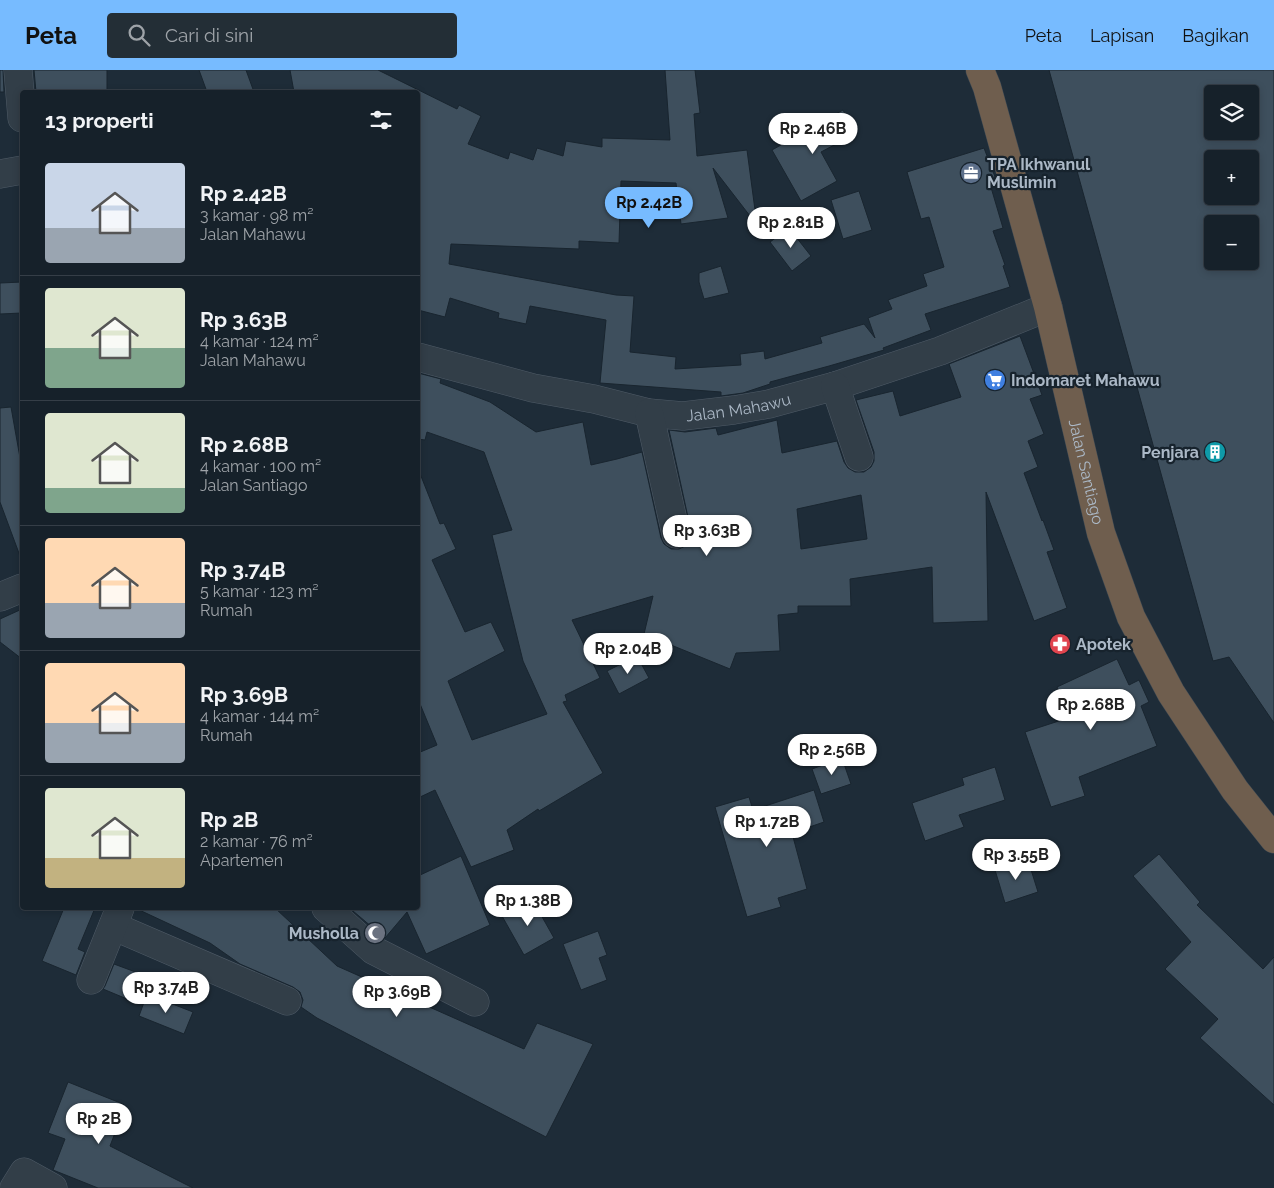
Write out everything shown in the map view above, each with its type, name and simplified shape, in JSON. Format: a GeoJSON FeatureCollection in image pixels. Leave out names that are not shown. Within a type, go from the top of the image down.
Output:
{"type":"FeatureCollection","features":[{"type":"Feature","properties":{"kind":"highway","name":"Jalan Santiago"},"geometry":{"type":"LineString","coordinates":[[980,70],[988,87],[1048,307],[1101,533],[1131,617],[1171,694],[1235,790],[1272,830]]}},
{"type":"Feature","properties":{"kind":"street"},"geometry":{"type":"LineString","coordinates":[[18,70],[20,94]]}},
{"type":"Feature","properties":{"kind":"street"},"geometry":{"type":"LineString","coordinates":[[0,174],[20,170]]}},
{"type":"Feature","properties":{"kind":"street","name":"Jalan Mahawu"},"geometry":{"type":"LineString","coordinates":[[420,358],[533,388],[594,399],[649,413],[683,416],[769,404],[835,386],[940,351],[1048,307]]}},
{"type":"Feature","properties":{"kind":"street"},"geometry":{"type":"LineString","coordinates":[[835,386],[860,457]]}},
{"type":"Feature","properties":{"kind":"street"},"geometry":{"type":"LineString","coordinates":[[649,413],[676,534]]}},
{"type":"Feature","properties":{"kind":"street"},"geometry":{"type":"LineString","coordinates":[[0,597],[20,589]]}},
{"type":"Feature","properties":{"kind":"street"},"geometry":{"type":"LineString","coordinates":[[328,910],[373,950],[475,1002]]}},
{"type":"Feature","properties":{"kind":"street"},"geometry":{"type":"LineString","coordinates":[[92,980],[117,917],[287,1002]]}},
{"type":"Feature","properties":{"kind":"street"},"geometry":{"type":"LineString","coordinates":[[14,1188],[24,1172],[53,1188]]}},
{"type":"Feature","properties":{"kind":"building"},"geometry":{"type":"Polygon","coordinates":[[[0,70],[3,70],[4,92],[0,92],[0,70]]]}},
{"type":"Feature","properties":{"kind":"building"},"geometry":{"type":"Polygon","coordinates":[[[34,70],[107,70],[107,90],[36,90],[34,70]]]}},
{"type":"Feature","properties":{"kind":"building"},"geometry":{"type":"Polygon","coordinates":[[[199,70],[246,70],[253,90],[206,90],[199,70]]]}},
{"type":"Feature","properties":{"kind":"building"},"geometry":{"type":"Polygon","coordinates":[[[290,70],[378,70],[419,90],[294,90],[290,70]]]}},
{"type":"Feature","properties":{"kind":"building"},"geometry":{"type":"Polygon","coordinates":[[[665,70],[695,70],[700,113],[694,114],[697,156],[747,150],[757,225],[713,168],[728,218],[681,224],[676,183],[621,181],[619,243],[579,241],[579,249],[451,244],[449,264],[616,295],[634,296],[630,352],[676,357],[675,369],[741,365],[740,354],[764,351],[765,359],[822,343],[820,337],[864,324],[875,338],[868,318],[892,309],[888,300],[927,286],[923,274],[944,267],[929,217],[921,219],[907,172],[984,148],[997,182],[990,184],[1003,228],[993,231],[1005,265],[1003,266],[1010,287],[925,314],[931,330],[883,348],[884,350],[770,382],[770,384],[743,393],[721,396],[721,392],[600,383],[606,320],[530,306],[526,324],[498,318],[499,313],[450,298],[445,317],[420,311],[420,91],[457,109],[459,105],[481,116],[468,144],[508,159],[510,152],[533,160],[537,148],[563,156],[566,141],[602,147],[602,138],[670,140],[665,70]]]}},
{"type":"Feature","properties":{"kind":"building","name":"Penjara"},"geometry":{"type":"Polygon","coordinates":[[[1049,70],[1274,70],[1274,723],[1229,657],[1213,661],[1049,70]]]}},
{"type":"Feature","properties":{"kind":"building"},"geometry":{"type":"Polygon","coordinates":[[[843,110],[855,134],[821,152],[837,181],[801,201],[772,150],[843,110]]]}},
{"type":"Feature","properties":{"kind":"building"},"geometry":{"type":"Polygon","coordinates":[[[859,191],[872,230],[843,239],[831,200],[859,191]]]}},
{"type":"Feature","properties":{"kind":"building"},"geometry":{"type":"Polygon","coordinates":[[[789,228],[811,256],[792,271],[770,242],[789,228]]]}},
{"type":"Feature","properties":{"kind":"building"},"geometry":{"type":"Polygon","coordinates":[[[721,266],[729,293],[704,299],[699,282],[699,273],[721,266]]]}},
{"type":"Feature","properties":{"kind":"building"},"geometry":{"type":"Polygon","coordinates":[[[20,282],[20,313],[0,314],[0,283],[20,282]]]}},
{"type":"Feature","properties":{"kind":"building"},"geometry":{"type":"Polygon","coordinates":[[[1020,336],[1042,395],[1030,399],[1044,434],[1028,441],[1038,467],[1024,473],[1054,550],[1047,552],[1067,608],[1034,621],[986,492],[988,621],[933,623],[932,567],[850,579],[851,606],[798,606],[798,613],[778,615],[780,651],[736,653],[730,669],[644,634],[653,596],[572,620],[600,678],[565,695],[567,701],[563,702],[603,773],[539,811],[538,809],[507,830],[514,850],[471,867],[435,790],[420,797],[420,752],[437,745],[420,704],[420,474],[440,524],[444,523],[456,549],[432,560],[465,632],[491,622],[505,651],[448,681],[472,740],[547,714],[523,661],[492,535],[512,530],[484,452],[427,432],[425,440],[420,439],[420,374],[441,379],[440,383],[490,402],[536,432],[583,422],[591,465],[642,452],[661,538],[664,544],[671,549],[679,549],[687,545],[691,538],[691,531],[669,430],[685,432],[716,428],[718,435],[777,420],[782,453],[837,441],[848,468],[855,472],[864,472],[871,467],[874,461],[874,452],[856,400],[893,391],[900,416],[961,397],[949,364],[1020,336]],[[861,495],[797,509],[801,549],[867,539],[861,495]]]}},
{"type":"Feature","properties":{"kind":"building"},"geometry":{"type":"Polygon","coordinates":[[[11,407],[20,458],[20,556],[0,502],[0,408],[11,407]]]}},
{"type":"Feature","properties":{"kind":"building"},"geometry":{"type":"Polygon","coordinates":[[[20,610],[20,657],[0,642],[0,619],[20,610]]]}},
{"type":"Feature","properties":{"kind":"building"},"geometry":{"type":"Polygon","coordinates":[[[637,656],[649,678],[619,694],[607,671],[637,656]]]}},
{"type":"Feature","properties":{"kind":"building"},"geometry":{"type":"Polygon","coordinates":[[[1117,659],[1129,685],[1139,680],[1149,702],[1141,706],[1157,746],[1079,777],[1085,796],[1051,807],[1025,732],[1071,717],[1057,687],[1117,659]]]}},
{"type":"Feature","properties":{"kind":"building"},"geometry":{"type":"Polygon","coordinates":[[[842,758],[851,784],[821,794],[812,769],[842,758]]]}},
{"type":"Feature","properties":{"kind":"building"},"geometry":{"type":"Polygon","coordinates":[[[995,767],[1005,800],[959,815],[964,827],[925,841],[912,803],[964,785],[962,778],[995,767]]]}},
{"type":"Feature","properties":{"kind":"building"},"geometry":{"type":"Polygon","coordinates":[[[814,790],[824,822],[792,833],[807,889],[778,898],[781,907],[747,917],[715,807],[749,797],[753,810],[814,790]]]}},
{"type":"Feature","properties":{"kind":"building"},"geometry":{"type":"Polygon","coordinates":[[[1159,854],[1200,902],[1197,905],[1263,969],[1274,957],[1274,1105],[1200,1038],[1218,1019],[1165,969],[1191,942],[1133,876],[1159,854]]]}},
{"type":"Feature","properties":{"kind":"building"},"geometry":{"type":"Polygon","coordinates":[[[461,856],[490,925],[426,954],[407,912],[385,938],[353,911],[420,910],[420,875],[461,856]]]}},
{"type":"Feature","properties":{"kind":"building"},"geometry":{"type":"Polygon","coordinates":[[[1028,860],[1038,892],[1005,903],[995,870],[1028,860]]]}},
{"type":"Feature","properties":{"kind":"building"},"geometry":{"type":"Polygon","coordinates":[[[532,899],[554,938],[524,955],[502,916],[532,899]]]}},
{"type":"Feature","properties":{"kind":"building"},"geometry":{"type":"Polygon","coordinates":[[[63,910],[94,910],[78,949],[85,952],[76,975],[42,961],[63,910]]]}},
{"type":"Feature","properties":{"kind":"building"},"geometry":{"type":"Polygon","coordinates":[[[139,910],[277,910],[337,966],[524,1049],[537,1023],[593,1044],[546,1137],[317,1018],[301,1007],[303,1000],[300,992],[293,987],[240,964],[210,943],[139,910]]]}},
{"type":"Feature","properties":{"kind":"building"},"geometry":{"type":"Polygon","coordinates":[[[598,931],[607,955],[599,958],[607,980],[581,990],[563,944],[598,931]]]}},
{"type":"Feature","properties":{"kind":"building"},"geometry":{"type":"Polygon","coordinates":[[[114,964],[149,977],[139,1004],[103,989],[114,964]]]}},
{"type":"Feature","properties":{"kind":"building"},"geometry":{"type":"Polygon","coordinates":[[[147,994],[193,1012],[184,1034],[139,1016],[147,994]]]}},
{"type":"Feature","properties":{"kind":"building"},"geometry":{"type":"Polygon","coordinates":[[[68,1082],[123,1104],[119,1114],[122,1115],[110,1146],[193,1188],[98,1188],[53,1170],[65,1139],[48,1133],[68,1082]]]}},
{"type":"Feature","properties":{"kind":"place","name":"TPA Ikhwanul Muslimin"},"geometry":{"type":"Point","coordinates":[971,173]}},
{"type":"Feature","properties":{"kind":"place","name":"Indomaret Mahawu"},"geometry":{"type":"Point","coordinates":[995,380]}},
{"type":"Feature","properties":{"kind":"place","name":"Penjara"},"geometry":{"type":"Point","coordinates":[1215,452]}},
{"type":"Feature","properties":{"kind":"place","name":"Apotek"},"geometry":{"type":"Point","coordinates":[1060,644]}},
{"type":"Feature","properties":{"kind":"place","name":"Musholla"},"geometry":{"type":"Point","coordinates":[375,933]}}]}
